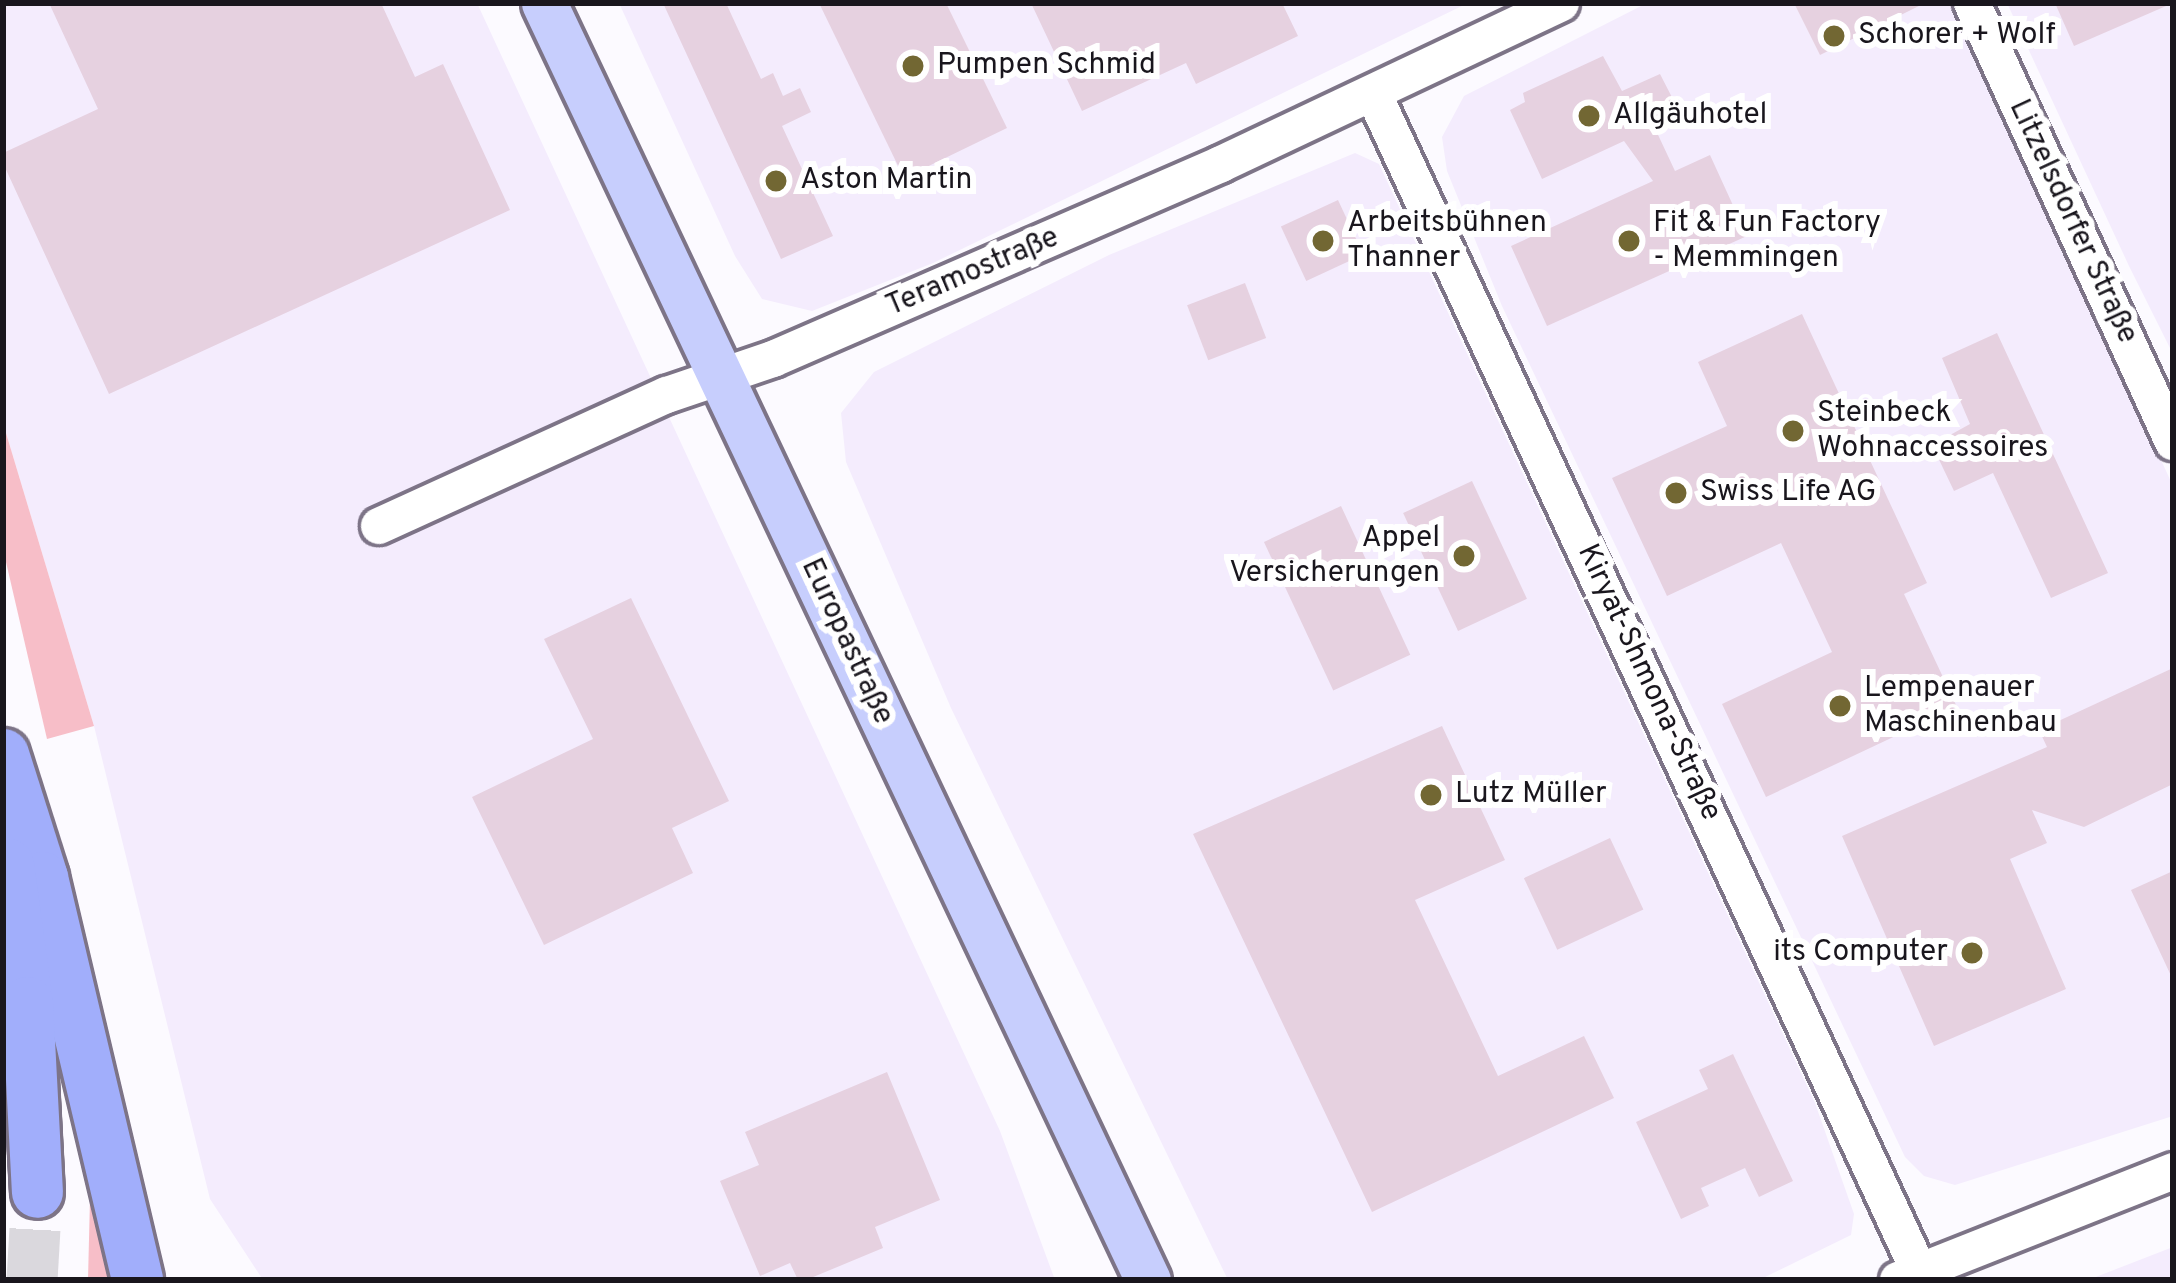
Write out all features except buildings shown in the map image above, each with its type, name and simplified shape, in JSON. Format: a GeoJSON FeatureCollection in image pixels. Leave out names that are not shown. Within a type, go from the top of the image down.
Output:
{"type":"FeatureCollection","features":[{"type":"Feature","properties":{"kind":"highway"},"geometry":{"type":"LineString","coordinates":[[3,754],[42,878],[137,1280]]}},
{"type":"Feature","properties":{"kind":"highway"},"geometry":{"type":"LineString","coordinates":[[3,830],[27,1002],[37,1192]]}},
{"type":"Feature","properties":{"kind":"main road","name":"Europastraße"},"geometry":{"type":"LineString","coordinates":[[544,3],[1148,1280]]}},
{"type":"Feature","properties":{"kind":"street","name":"Teramostraße"},"geometry":{"type":"LineString","coordinates":[[379,526],[1374,95],[1561,3]]}},
{"type":"Feature","properties":{"kind":"street","name":"Litzelsdorfer Straße"},"geometry":{"type":"LineString","coordinates":[[1972,3],[2173,442]]}},
{"type":"Feature","properties":{"kind":"street","name":"Kiryat-Shmona-Straße"},"geometry":{"type":"LineString","coordinates":[[1374,95],[1909,1276]]}},
{"type":"Feature","properties":{"kind":"street"},"geometry":{"type":"LineString","coordinates":[[1909,1276],[2173,1172]]}},
{"type":"Feature","properties":{"kind":"shaded area"},"geometry":{"type":"Polygon","coordinates":[[[3,3],[477,3],[1000,1131],[1055,1280],[263,1280],[210,1199],[94,726],[3,423],[3,3]]]}},
{"type":"Feature","properties":{"kind":"shaded area"},"geometry":{"type":"Polygon","coordinates":[[[619,3],[1468,3],[933,263],[812,311],[762,299],[735,256],[619,3]]]}},
{"type":"Feature","properties":{"kind":"shaded area"},"geometry":{"type":"Polygon","coordinates":[[[1647,3],[1950,3],[2173,486],[2173,1116],[1955,1185],[1924,1176],[1905,1157],[1502,306],[1447,171],[1442,137],[1464,96],[1647,3]]]}},
{"type":"Feature","properties":{"kind":"shaded area"},"geometry":{"type":"Polygon","coordinates":[[[2007,3],[2173,3],[2173,354],[2129,266],[2007,3]]]}},
{"type":"Feature","properties":{"kind":"shaded area"},"geometry":{"type":"Polygon","coordinates":[[[1355,153],[1379,164],[1815,1103],[1854,1214],[1851,1235],[1759,1280],[1228,1280],[951,708],[846,462],[841,413],[874,372],[1109,255],[1355,153]]]}},
{"type":"Feature","properties":{"kind":"shaded area"},"geometry":{"type":"Polygon","coordinates":[[[3,423],[94,726],[47,739],[3,549],[3,423]]]}},
{"type":"Feature","properties":{"kind":"shaded area"},"geometry":{"type":"Polygon","coordinates":[[[90,1198],[100,1198],[119,1280],[88,1280],[90,1198]]]}},
{"type":"Feature","properties":{"kind":"shaded area"},"geometry":{"type":"Polygon","coordinates":[[[2173,1247],[2173,1280],[2088,1280],[2173,1247]]]}},
{"type":"Feature","properties":{"kind":"tunnel"},"geometry":{"type":"LineString","coordinates":[[32,1280],[37,1192]]}},
{"type":"Feature","properties":{"kind":"place","name":"Schorer + Wolf"},"geometry":{"type":"Point","coordinates":[1834,36]}},
{"type":"Feature","properties":{"kind":"place","name":"Pumpen Schmid"},"geometry":{"type":"Point","coordinates":[913,66]}},
{"type":"Feature","properties":{"kind":"place","name":"Allgäuhotel"},"geometry":{"type":"Point","coordinates":[1589,116]}},
{"type":"Feature","properties":{"kind":"place","name":"Aston Martin"},"geometry":{"type":"Point","coordinates":[776,181]}},
{"type":"Feature","properties":{"kind":"place","name":"Arbeitsbühnen Thanner"},"geometry":{"type":"Point","coordinates":[1323,241]}},
{"type":"Feature","properties":{"kind":"place","name":"Fit & Fun Factory - Memmingen"},"geometry":{"type":"Point","coordinates":[1629,241]}},
{"type":"Feature","properties":{"kind":"place","name":"Steinbeck Wohnaccessoires"},"geometry":{"type":"Point","coordinates":[1793,431]}},
{"type":"Feature","properties":{"kind":"place","name":"Swiss Life AG"},"geometry":{"type":"Point","coordinates":[1676,493]}},
{"type":"Feature","properties":{"kind":"place","name":"Appel Versicherungen"},"geometry":{"type":"Point","coordinates":[1464,556]}},
{"type":"Feature","properties":{"kind":"place","name":"Lempenauer Maschinenbau"},"geometry":{"type":"Point","coordinates":[1840,706]}},
{"type":"Feature","properties":{"kind":"place","name":"Lutz Müller"},"geometry":{"type":"Point","coordinates":[1431,795]}},
{"type":"Feature","properties":{"kind":"place","name":"its Computer"},"geometry":{"type":"Point","coordinates":[1972,953]}}]}
